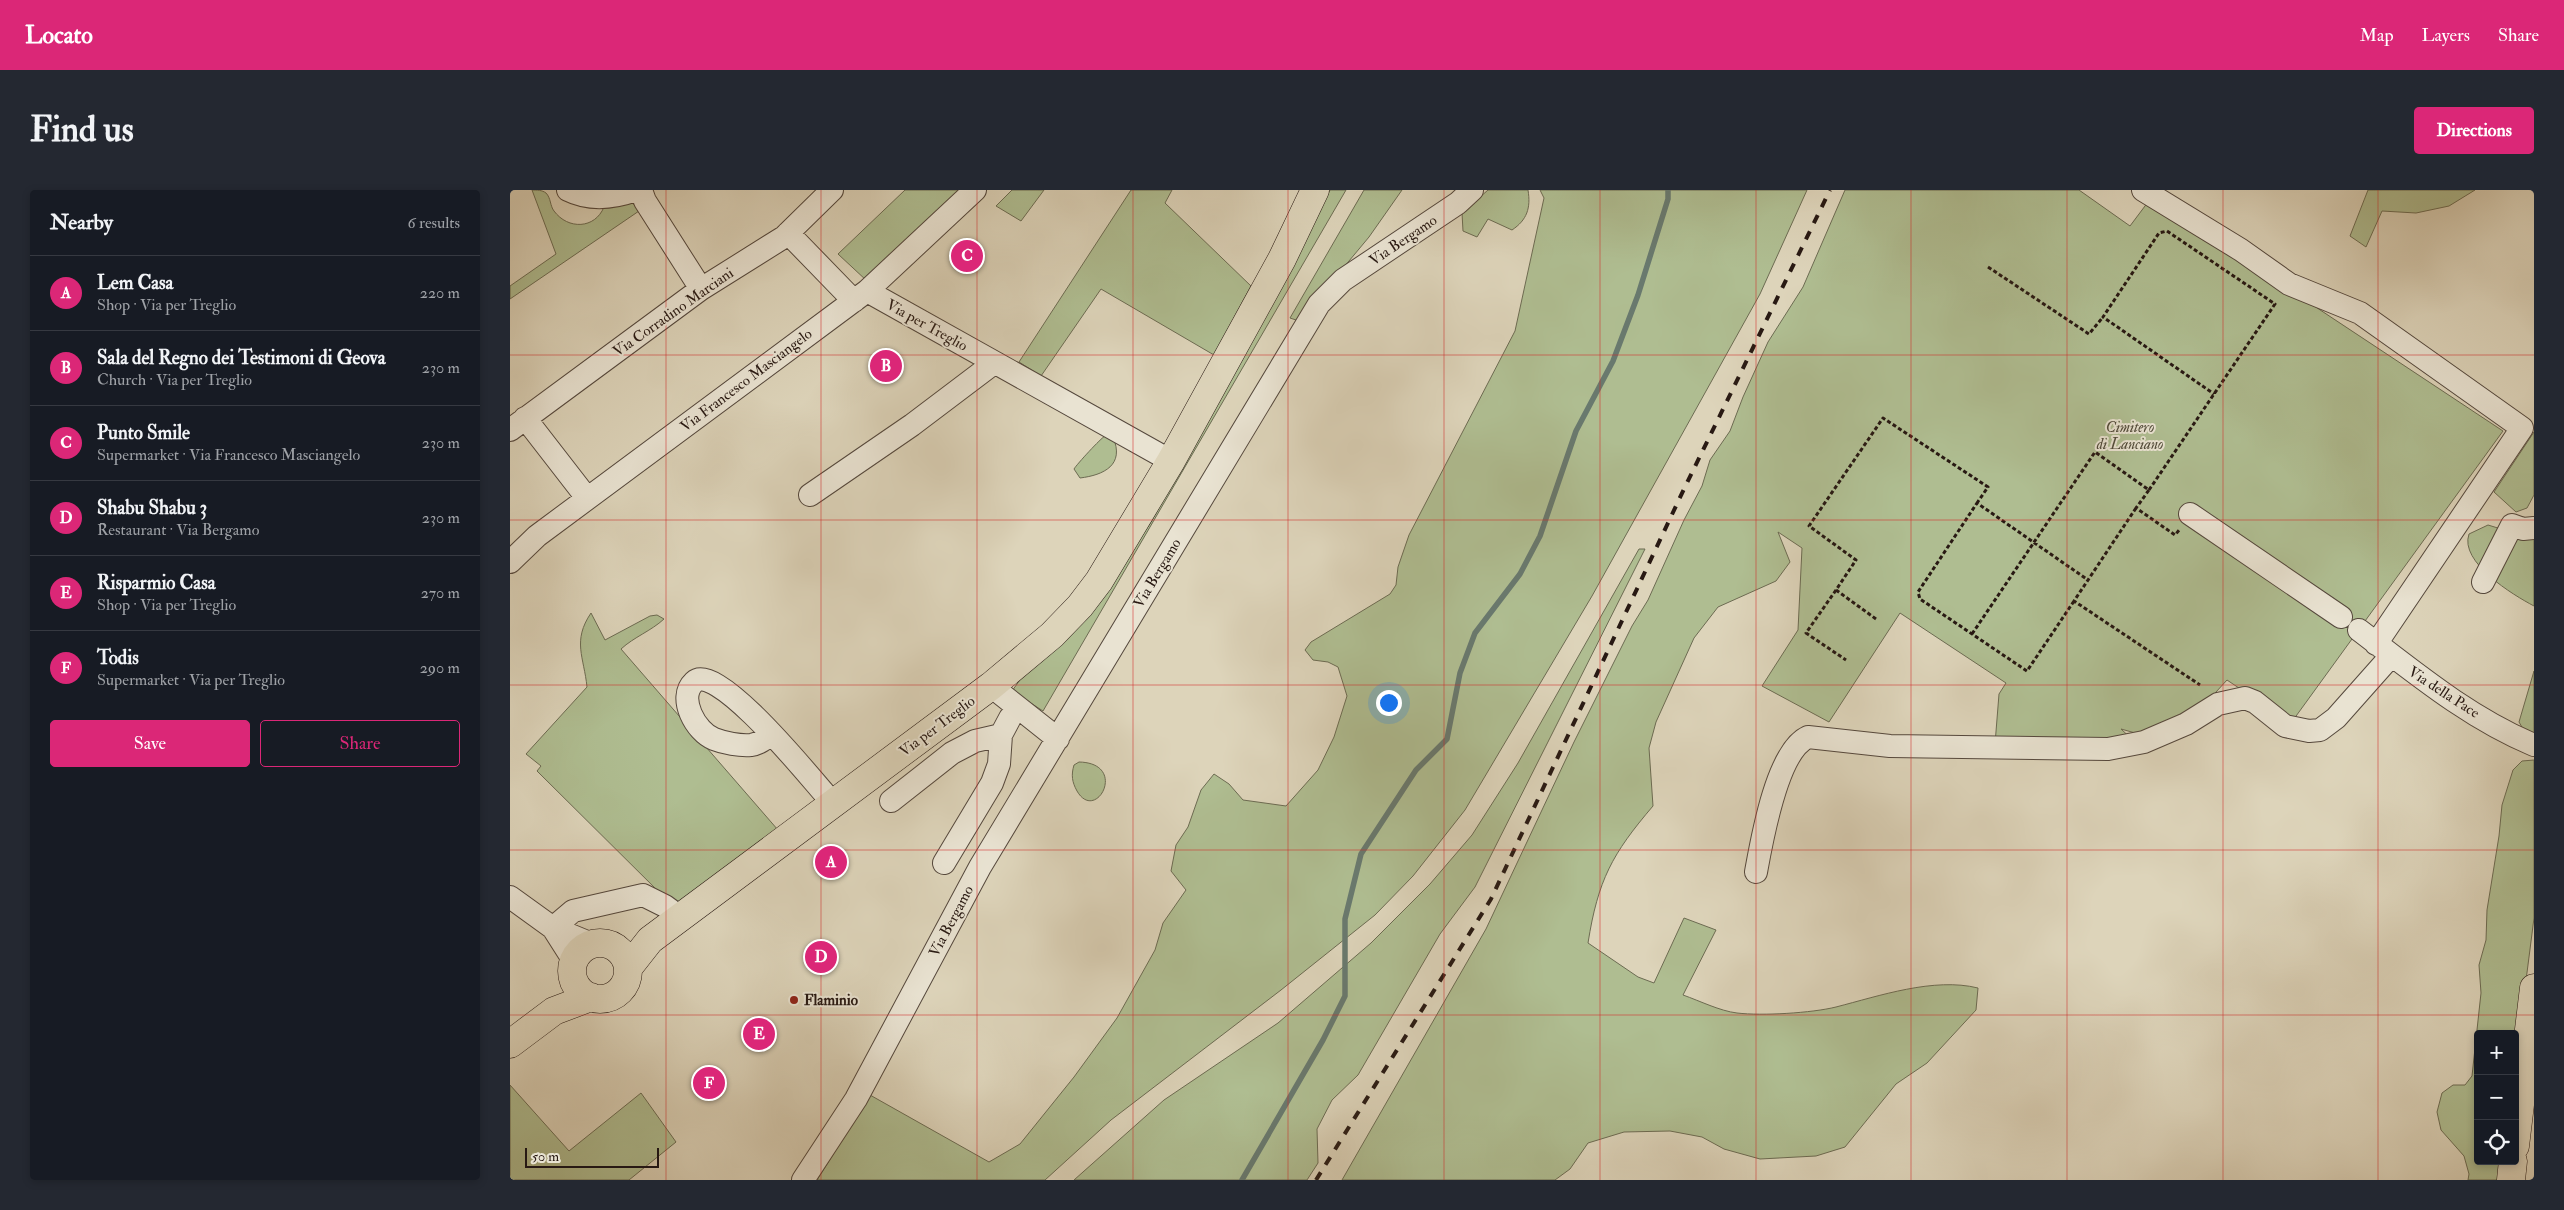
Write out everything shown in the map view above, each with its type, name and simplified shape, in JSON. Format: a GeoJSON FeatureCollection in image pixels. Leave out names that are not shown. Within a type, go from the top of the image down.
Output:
{"type":"FeatureCollection","features":[{"type":"Feature","properties":{"kind":"main road","name":"Via per Treglio"},"geometry":{"type":"LineString","coordinates":[[650,940],[589,965],[603,998],[618,992],[625,983],[628,968],[650,940],[991,686],[1052,635],[1080,606],[1099,581],[1171,461],[1282,259],[1315,190]]}},
{"type":"Feature","properties":{"kind":"main road"},"geometry":{"type":"LineString","coordinates":[[510,1044],[554,1010],[589,965],[622,954],[628,968]]}},
{"type":"Feature","properties":{"kind":"main road"},"geometry":{"type":"LineString","coordinates":[[2518,1120],[2534,988]]}},
{"type":"Feature","properties":{"kind":"main road"},"geometry":{"type":"LineString","coordinates":[[2511,1180],[2513,1165]]}},
{"type":"Feature","properties":{"kind":"street"},"geometry":{"type":"LineString","coordinates":[[568,190],[591,196],[615,198],[636,190]]}},
{"type":"Feature","properties":{"kind":"street"},"geometry":{"type":"LineString","coordinates":[[642,190],[645,201],[701,289]]}},
{"type":"Feature","properties":{"kind":"street","name":"Via Corradino Marciani"},"geometry":{"type":"LineString","coordinates":[[518,424],[701,289],[788,233],[832,190]]}},
{"type":"Feature","properties":{"kind":"street","name":"Via Francesco Masciangelo"},"geometry":{"type":"LineString","coordinates":[[510,562],[537,536],[587,498],[861,296],[975,190]]}},
{"type":"Feature","properties":{"kind":"street","name":"Via Bergamo"},"geometry":{"type":"LineString","coordinates":[[803,1180],[856,1099],[980,867],[1249,417],[1319,304],[1343,280],[1458,203],[1472,190]]}},
{"type":"Feature","properties":{"kind":"street"},"geometry":{"type":"LineString","coordinates":[[1756,872],[1770,802],[1792,751],[1800,741],[1808,737],[1890,746],[2108,749],[2144,742],[2186,724],[2218,704],[2245,698],[2256,702],[2285,726],[2309,731],[2320,730],[2336,718],[2384,650],[2522,428],[2360,313],[2289,284],[2241,250],[2143,190]]}},
{"type":"Feature","properties":{"kind":"street","name":"Via per Treglio"},"geometry":{"type":"LineString","coordinates":[[788,233],[861,296],[994,363],[1171,461]]}},
{"type":"Feature","properties":{"kind":"street"},"geometry":{"type":"LineString","coordinates":[[810,495],[912,425],[994,363]]}},
{"type":"Feature","properties":{"kind":"street"},"geometry":{"type":"LineString","coordinates":[[518,424],[587,498]]}},
{"type":"Feature","properties":{"kind":"street","name":"Via della Pace"},"geometry":{"type":"LineString","coordinates":[[2190,514],[2350,624],[2417,677],[2507,734],[2534,745]]}},
{"type":"Feature","properties":{"kind":"street"},"geometry":{"type":"LineString","coordinates":[[2483,582],[2512,525],[2522,529],[2534,528]]}},
{"type":"Feature","properties":{"kind":"street"},"geometry":{"type":"LineString","coordinates":[[991,686],[1058,739]]}},
{"type":"Feature","properties":{"kind":"street"},"geometry":{"type":"LineString","coordinates":[[891,802],[952,753],[1005,727],[998,764],[992,783],[944,863]]}},
{"type":"Feature","properties":{"kind":"street"},"geometry":{"type":"LineString","coordinates":[[771,734],[833,804]]}},
{"type":"Feature","properties":{"kind":"street"},"geometry":{"type":"LineString","coordinates":[[553,928],[573,911],[643,895],[665,906],[680,917]]}},
{"type":"Feature","properties":{"kind":"street"},"geometry":{"type":"LineString","coordinates":[[510,897],[553,928],[589,965]]}},
{"type":"Feature","properties":{"kind":"path"},"geometry":{"type":"LineString","coordinates":[[1846,660],[1806,633],[1856,560],[1809,526],[1883,418],[1988,487],[1918,592],[1920,599],[2027,671],[2275,304],[2167,231],[2159,233],[2103,317],[2089,334],[1988,267]]}},
{"type":"Feature","properties":{"kind":"path"},"geometry":{"type":"LineString","coordinates":[[2103,317],[2214,394]]}},
{"type":"Feature","properties":{"kind":"path"},"geometry":{"type":"LineString","coordinates":[[1972,634],[2095,452],[2149,490]]}},
{"type":"Feature","properties":{"kind":"path"},"geometry":{"type":"LineString","coordinates":[[1977,504],[2088,580]]}},
{"type":"Feature","properties":{"kind":"path"},"geometry":{"type":"LineString","coordinates":[[2136,508],[2175,535],[2190,514]]}},
{"type":"Feature","properties":{"kind":"path"},"geometry":{"type":"LineString","coordinates":[[1836,590],[1876,618]]}},
{"type":"Feature","properties":{"kind":"path"},"geometry":{"type":"LineString","coordinates":[[2074,601],[2200,685]]}},
{"type":"Feature","properties":{"kind":"green space"},"geometry":{"type":"Polygon","coordinates":[[[532,190],[546,193],[554,211],[566,221],[574,224],[588,223],[594,220],[604,207],[631,201],[639,211],[510,299],[510,286],[556,254],[532,190]]]}},
{"type":"Feature","properties":{"kind":"green space"},"geometry":{"type":"Polygon","coordinates":[[[905,190],[963,190],[867,281],[838,254],[905,190]]]}},
{"type":"Feature","properties":{"kind":"green space"},"geometry":{"type":"Polygon","coordinates":[[[1012,190],[1044,190],[1021,221],[996,206],[1012,190]]]}},
{"type":"Feature","properties":{"kind":"green space"},"geometry":{"type":"Polygon","coordinates":[[[1131,190],[1172,190],[1165,203],[1251,286],[1214,355],[1101,289],[1041,376],[1019,362],[1131,190]]]}},
{"type":"Feature","properties":{"kind":"green space"},"geometry":{"type":"Polygon","coordinates":[[[1330,190],[1346,190],[1043,711],[1012,691],[1022,677],[1088,618],[1151,522],[1269,309],[1330,190]]]}},
{"type":"Feature","properties":{"kind":"green space"},"geometry":{"type":"Polygon","coordinates":[[[1364,190],[1402,190],[1369,237],[1299,321],[1290,318],[1364,190]]]}},
{"type":"Feature","properties":{"kind":"green space"},"geometry":{"type":"Polygon","coordinates":[[[1488,190],[1528,190],[1529,202],[1527,213],[1512,230],[1488,219],[1477,237],[1463,231],[1462,213],[1488,190]]]}},
{"type":"Feature","properties":{"kind":"green space"},"geometry":{"type":"Polygon","coordinates":[[[1540,190],[1807,190],[1760,294],[1592,596],[1465,810],[1413,876],[1375,915],[1281,990],[1111,1120],[1045,1180],[817,1180],[870,1095],[989,1162],[1020,1144],[1074,1077],[1117,1018],[1155,950],[1163,923],[1186,890],[1171,871],[1176,845],[1188,827],[1201,790],[1214,774],[1229,784],[1243,800],[1286,806],[1318,770],[1334,737],[1347,696],[1338,667],[1328,662],[1313,660],[1305,650],[1311,642],[1390,594],[1396,585],[1398,567],[1409,535],[1515,331],[1544,198],[1540,190]]]}},
{"type":"Feature","properties":{"kind":"green space","name":"Cimitero di Lanciano"},"geometry":{"type":"Polygon","coordinates":[[[1845,190],[2079,190],[2130,226],[2151,198],[2503,431],[2291,723],[2227,680],[2194,716],[2146,736],[2121,729],[2135,742],[1995,744],[1999,694],[2006,683],[1900,613],[1829,722],[1762,686],[1798,630],[1802,548],[1778,532],[1790,562],[1776,581],[1718,607],[1694,638],[1656,722],[1649,748],[1653,806],[1627,839],[1609,869],[1597,902],[1588,943],[1638,977],[1654,983],[1684,918],[1716,930],[1683,995],[1730,1012],[1760,1014],[1814,1011],[1907,989],[1943,985],[1961,985],[1978,988],[1976,1010],[1927,1063],[1896,1084],[1845,1147],[1816,1156],[1760,1159],[1724,1149],[1702,1137],[1670,1131],[1624,1132],[1588,1143],[1570,1169],[1555,1180],[1342,1180],[1486,929],[1574,742],[1632,626],[1648,600],[1684,520],[1702,486],[1710,460],[1730,431],[1768,342],[1803,287],[1845,190]]]}},
{"type":"Feature","properties":{"kind":"green space"},"geometry":{"type":"Polygon","coordinates":[[[2368,190],[2475,190],[2449,206],[2416,213],[2382,211],[2366,247],[2350,236],[2368,190]]]}},
{"type":"Feature","properties":{"kind":"green space"},"geometry":{"type":"Polygon","coordinates":[[[2534,432],[2534,495],[2527,508],[2516,512],[2494,492],[2534,432]]]}},
{"type":"Feature","properties":{"kind":"green space"},"geometry":{"type":"Polygon","coordinates":[[[1105,436],[1113,437],[1116,447],[1114,461],[1104,471],[1089,477],[1080,478],[1074,469],[1105,436]]]}},
{"type":"Feature","properties":{"kind":"green space"},"geometry":{"type":"Polygon","coordinates":[[[2488,525],[2534,539],[2534,606],[2502,586],[2472,556],[2468,545],[2469,534],[2488,525]]]}},
{"type":"Feature","properties":{"kind":"green space"},"geometry":{"type":"Polygon","coordinates":[[[1639,549],[1645,549],[1475,887],[1440,934],[1358,1075],[1332,1100],[1317,1129],[1318,1163],[1307,1180],[1074,1180],[1164,1100],[1278,1023],[1371,943],[1430,884],[1472,835],[1518,763],[1639,549]]]}},
{"type":"Feature","properties":{"kind":"green space"},"geometry":{"type":"Polygon","coordinates":[[[591,613],[605,640],[650,616],[657,615],[664,619],[621,649],[778,830],[680,906],[663,896],[537,771],[541,766],[526,754],[587,687],[581,641],[585,623],[591,613]]]}},
{"type":"Feature","properties":{"kind":"green space"},"geometry":{"type":"Polygon","coordinates":[[[2534,671],[2534,741],[2526,734],[2519,722],[2534,671]]]}},
{"type":"Feature","properties":{"kind":"green space"},"geometry":{"type":"Polygon","coordinates":[[[2534,760],[2534,918],[2524,996],[2516,1030],[2477,1030],[2481,993],[2479,965],[2486,940],[2487,910],[2502,805],[2513,770],[2522,761],[2534,760]]]}},
{"type":"Feature","properties":{"kind":"green space"},"geometry":{"type":"Polygon","coordinates":[[[1079,762],[1094,765],[1102,772],[1105,780],[1104,789],[1099,797],[1092,801],[1085,799],[1074,785],[1073,769],[1074,765],[1079,762]]]}},
{"type":"Feature","properties":{"kind":"green space"},"geometry":{"type":"Polygon","coordinates":[[[2474,1058],[2474,1165],[2506,1165],[2504,1180],[2468,1180],[2469,1174],[2464,1156],[2441,1130],[2437,1112],[2442,1093],[2453,1085],[2465,1085],[2472,1076],[2474,1058]]]}},
{"type":"Feature","properties":{"kind":"green space"},"geometry":{"type":"Polygon","coordinates":[[[510,1085],[569,1151],[641,1093],[676,1142],[629,1180],[510,1180],[510,1085]]]}},
{"type":"Feature","properties":{"kind":"waterway"},"geometry":{"type":"LineString","coordinates":[[1242,1180],[1323,1040],[1345,996],[1345,919],[1361,854],[1416,770],[1447,739],[1460,673],[1475,633],[1520,574],[1540,536],[1576,431],[1613,361],[1638,295],[1668,199],[1668,190]]}},
{"type":"Feature","properties":{"kind":"railway"},"geometry":{"type":"LineString","coordinates":[[1316,1180],[1491,899],[1684,489],[1830,190]]}},
{"type":"Feature","properties":{"kind":"place","name":"Punto Smile"},"geometry":{"type":"Point","coordinates":[967,256]}},
{"type":"Feature","properties":{"kind":"place","name":"Sala del Regno dei Testimoni di Geova"},"geometry":{"type":"Point","coordinates":[886,366]}},
{"type":"Feature","properties":{"kind":"place","name":"Lem Casa"},"geometry":{"type":"Point","coordinates":[831,862]}},
{"type":"Feature","properties":{"kind":"place","name":"Shabu Shabu 3"},"geometry":{"type":"Point","coordinates":[821,957]}},
{"type":"Feature","properties":{"kind":"place","name":"Flaminio"},"geometry":{"type":"Point","coordinates":[794,1000]}},
{"type":"Feature","properties":{"kind":"place","name":"Risparmio Casa"},"geometry":{"type":"Point","coordinates":[759,1034]}},
{"type":"Feature","properties":{"kind":"place","name":"Todis"},"geometry":{"type":"Point","coordinates":[709,1083]}}]}
